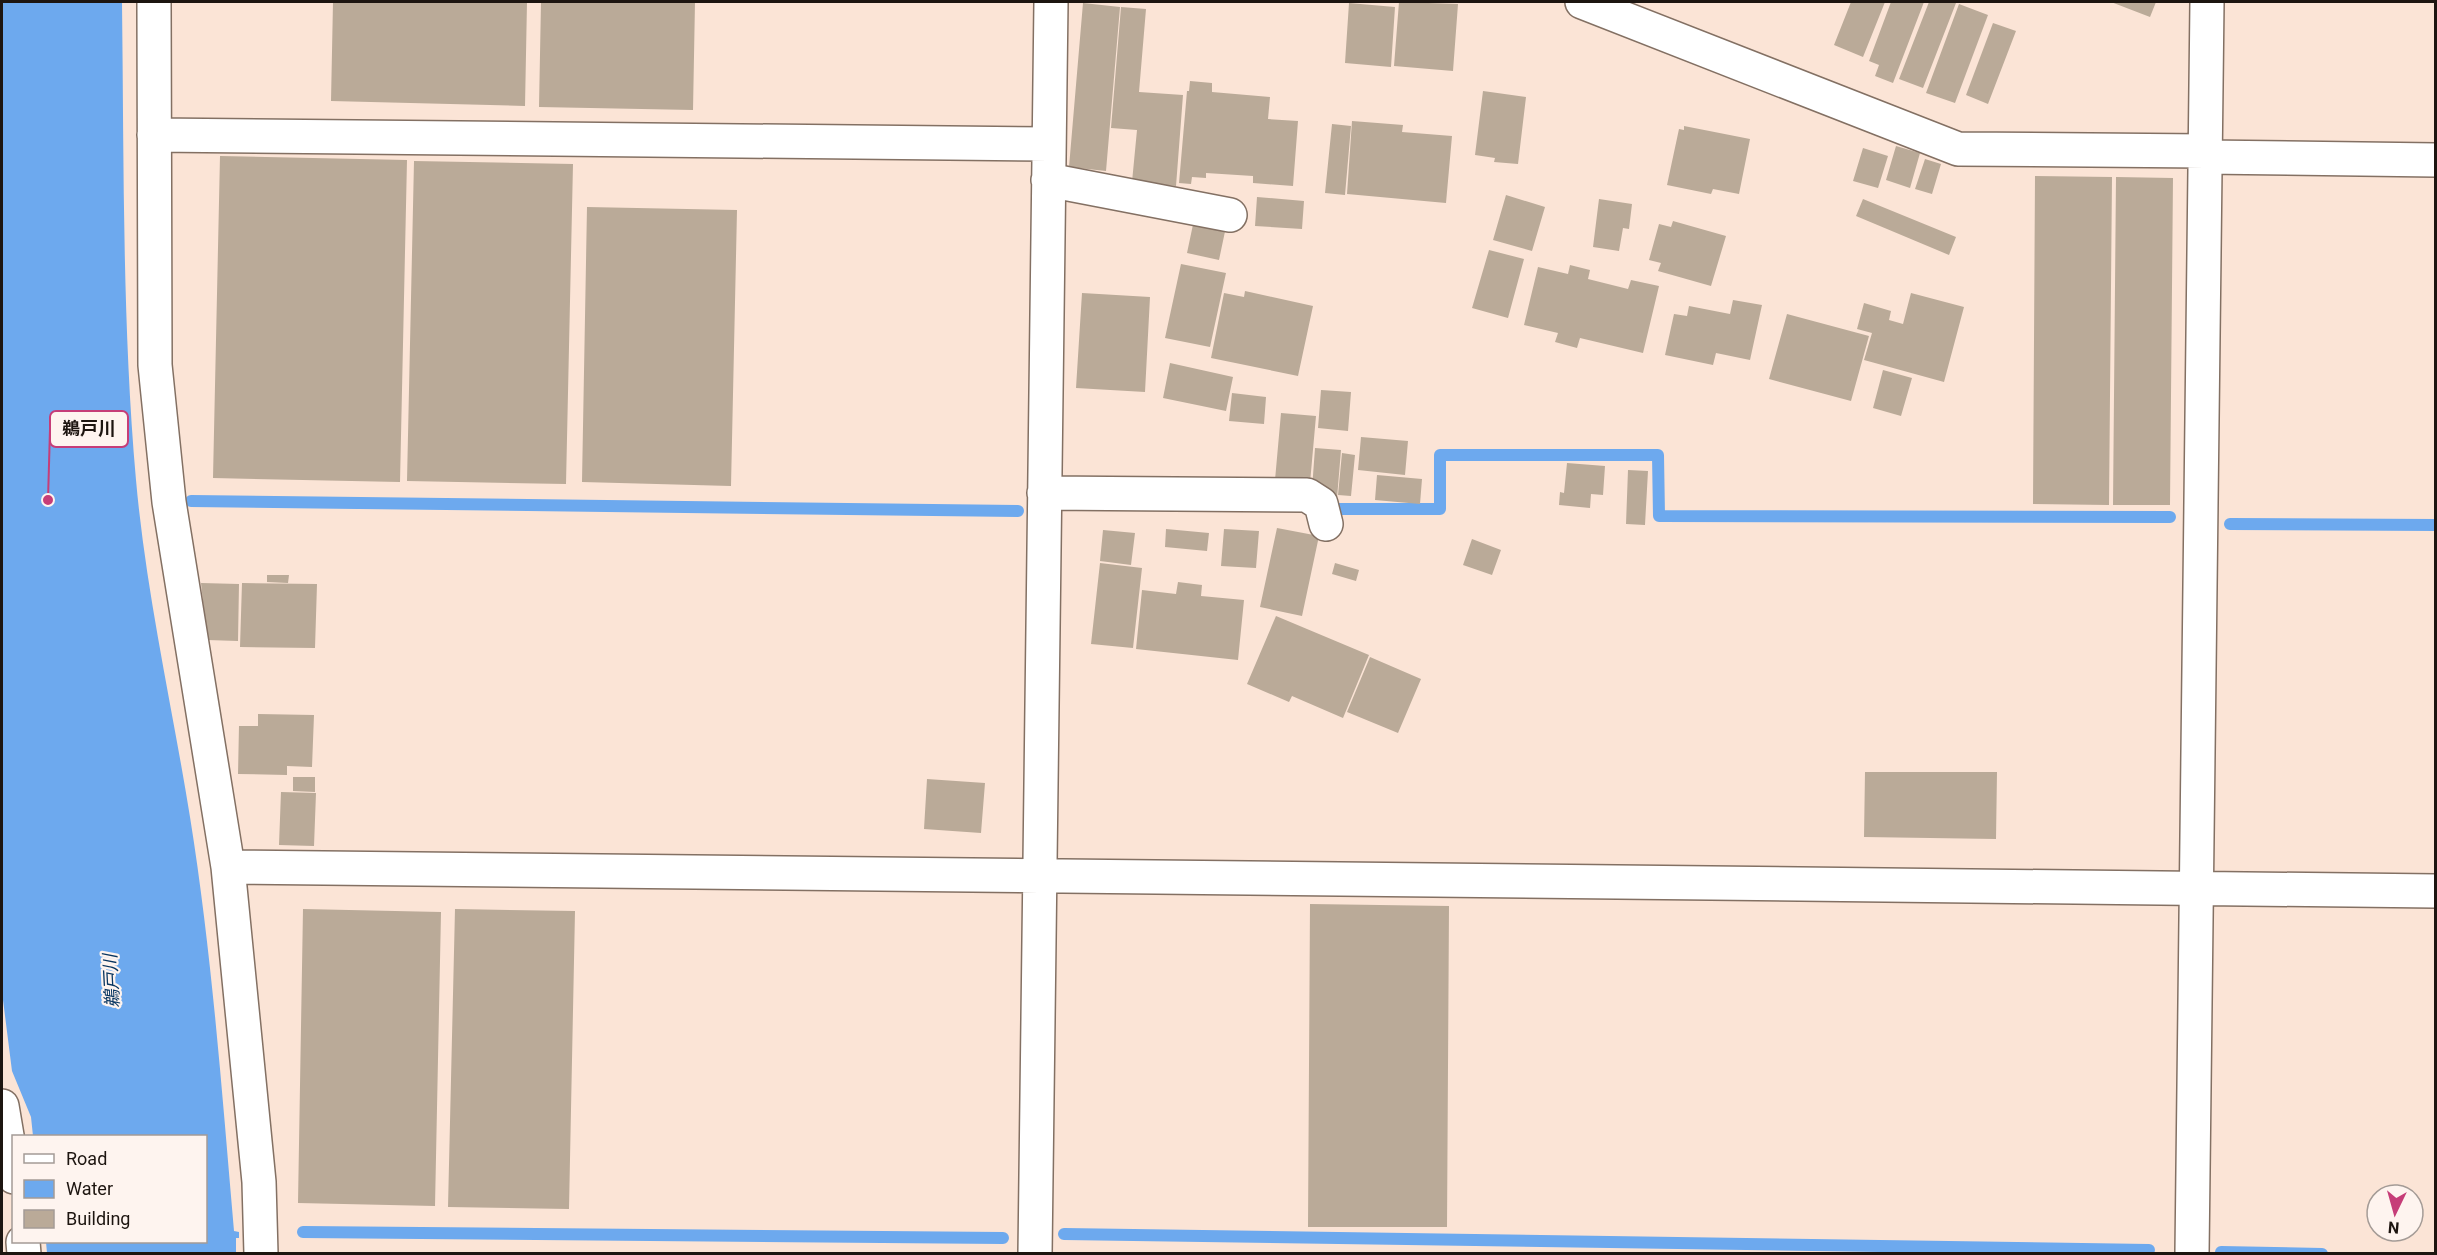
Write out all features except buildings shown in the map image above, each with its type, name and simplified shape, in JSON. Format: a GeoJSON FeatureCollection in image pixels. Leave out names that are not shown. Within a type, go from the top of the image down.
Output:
{"type":"FeatureCollection","features":[{"type":"Feature","properties":{"kind":"street"},"geometry":{"type":"LineString","coordinates":[[154,2],[155,365],[170,502],[228,867],[259,1182],[261,1254]]}},
{"type":"Feature","properties":{"kind":"street"},"geometry":{"type":"LineString","coordinates":[[1035,1254],[1051,2]]}},
{"type":"Feature","properties":{"kind":"street"},"geometry":{"type":"LineString","coordinates":[[1582,2],[1958,149],[2436,160]]}},
{"type":"Feature","properties":{"kind":"street"},"geometry":{"type":"LineString","coordinates":[[2192,1254],[2206,2]]}},
{"type":"Feature","properties":{"kind":"street"},"geometry":{"type":"LineString","coordinates":[[154,135],[1049,144]]}},
{"type":"Feature","properties":{"kind":"street"},"geometry":{"type":"LineString","coordinates":[[1048,180],[1230,215]]}},
{"type":"Feature","properties":{"kind":"street"},"geometry":{"type":"LineString","coordinates":[[1044,493],[1307,495],[1321,504],[1326,524]]}},
{"type":"Feature","properties":{"kind":"street"},"geometry":{"type":"LineString","coordinates":[[228,867],[2436,891]]}},
{"type":"Feature","properties":{"kind":"street"},"geometry":{"type":"LineString","coordinates":[[2,1109],[12,1166]]}},
{"type":"Feature","properties":{"kind":"water"},"geometry":{"type":"Polygon","coordinates":[[[2,2],[122,2],[126,301],[136,480],[146,565],[198,868],[216,1024],[234,1231],[239,1232],[239,1238],[236,1238],[236,1253],[47,1253],[46,1243],[207,1243],[207,1135],[33,1135],[31,1117],[12,1071],[2,992],[2,2]]]}},
{"type":"Feature","properties":{"kind":"waterway"},"geometry":{"type":"LineString","coordinates":[[1338,509],[1440,509],[1440,455],[1658,455],[1659,516],[2170,517]]}},
{"type":"Feature","properties":{"kind":"waterway"},"geometry":{"type":"LineString","coordinates":[[191,501],[1018,511]]}},
{"type":"Feature","properties":{"kind":"waterway"},"geometry":{"type":"LineString","coordinates":[[2230,524],[2436,525]]}},
{"type":"Feature","properties":{"kind":"waterway"},"geometry":{"type":"LineString","coordinates":[[303,1232],[1003,1238]]}},
{"type":"Feature","properties":{"kind":"waterway"},"geometry":{"type":"LineString","coordinates":[[1064,1234],[2149,1250]]}},
{"type":"Feature","properties":{"kind":"waterway"},"geometry":{"type":"LineString","coordinates":[[2221,1252],[2322,1254]]}},
{"type":"Feature","properties":{"kind":"place","name":"鵜戸川"},"geometry":{"type":"Point","coordinates":[48,500]}}]}
